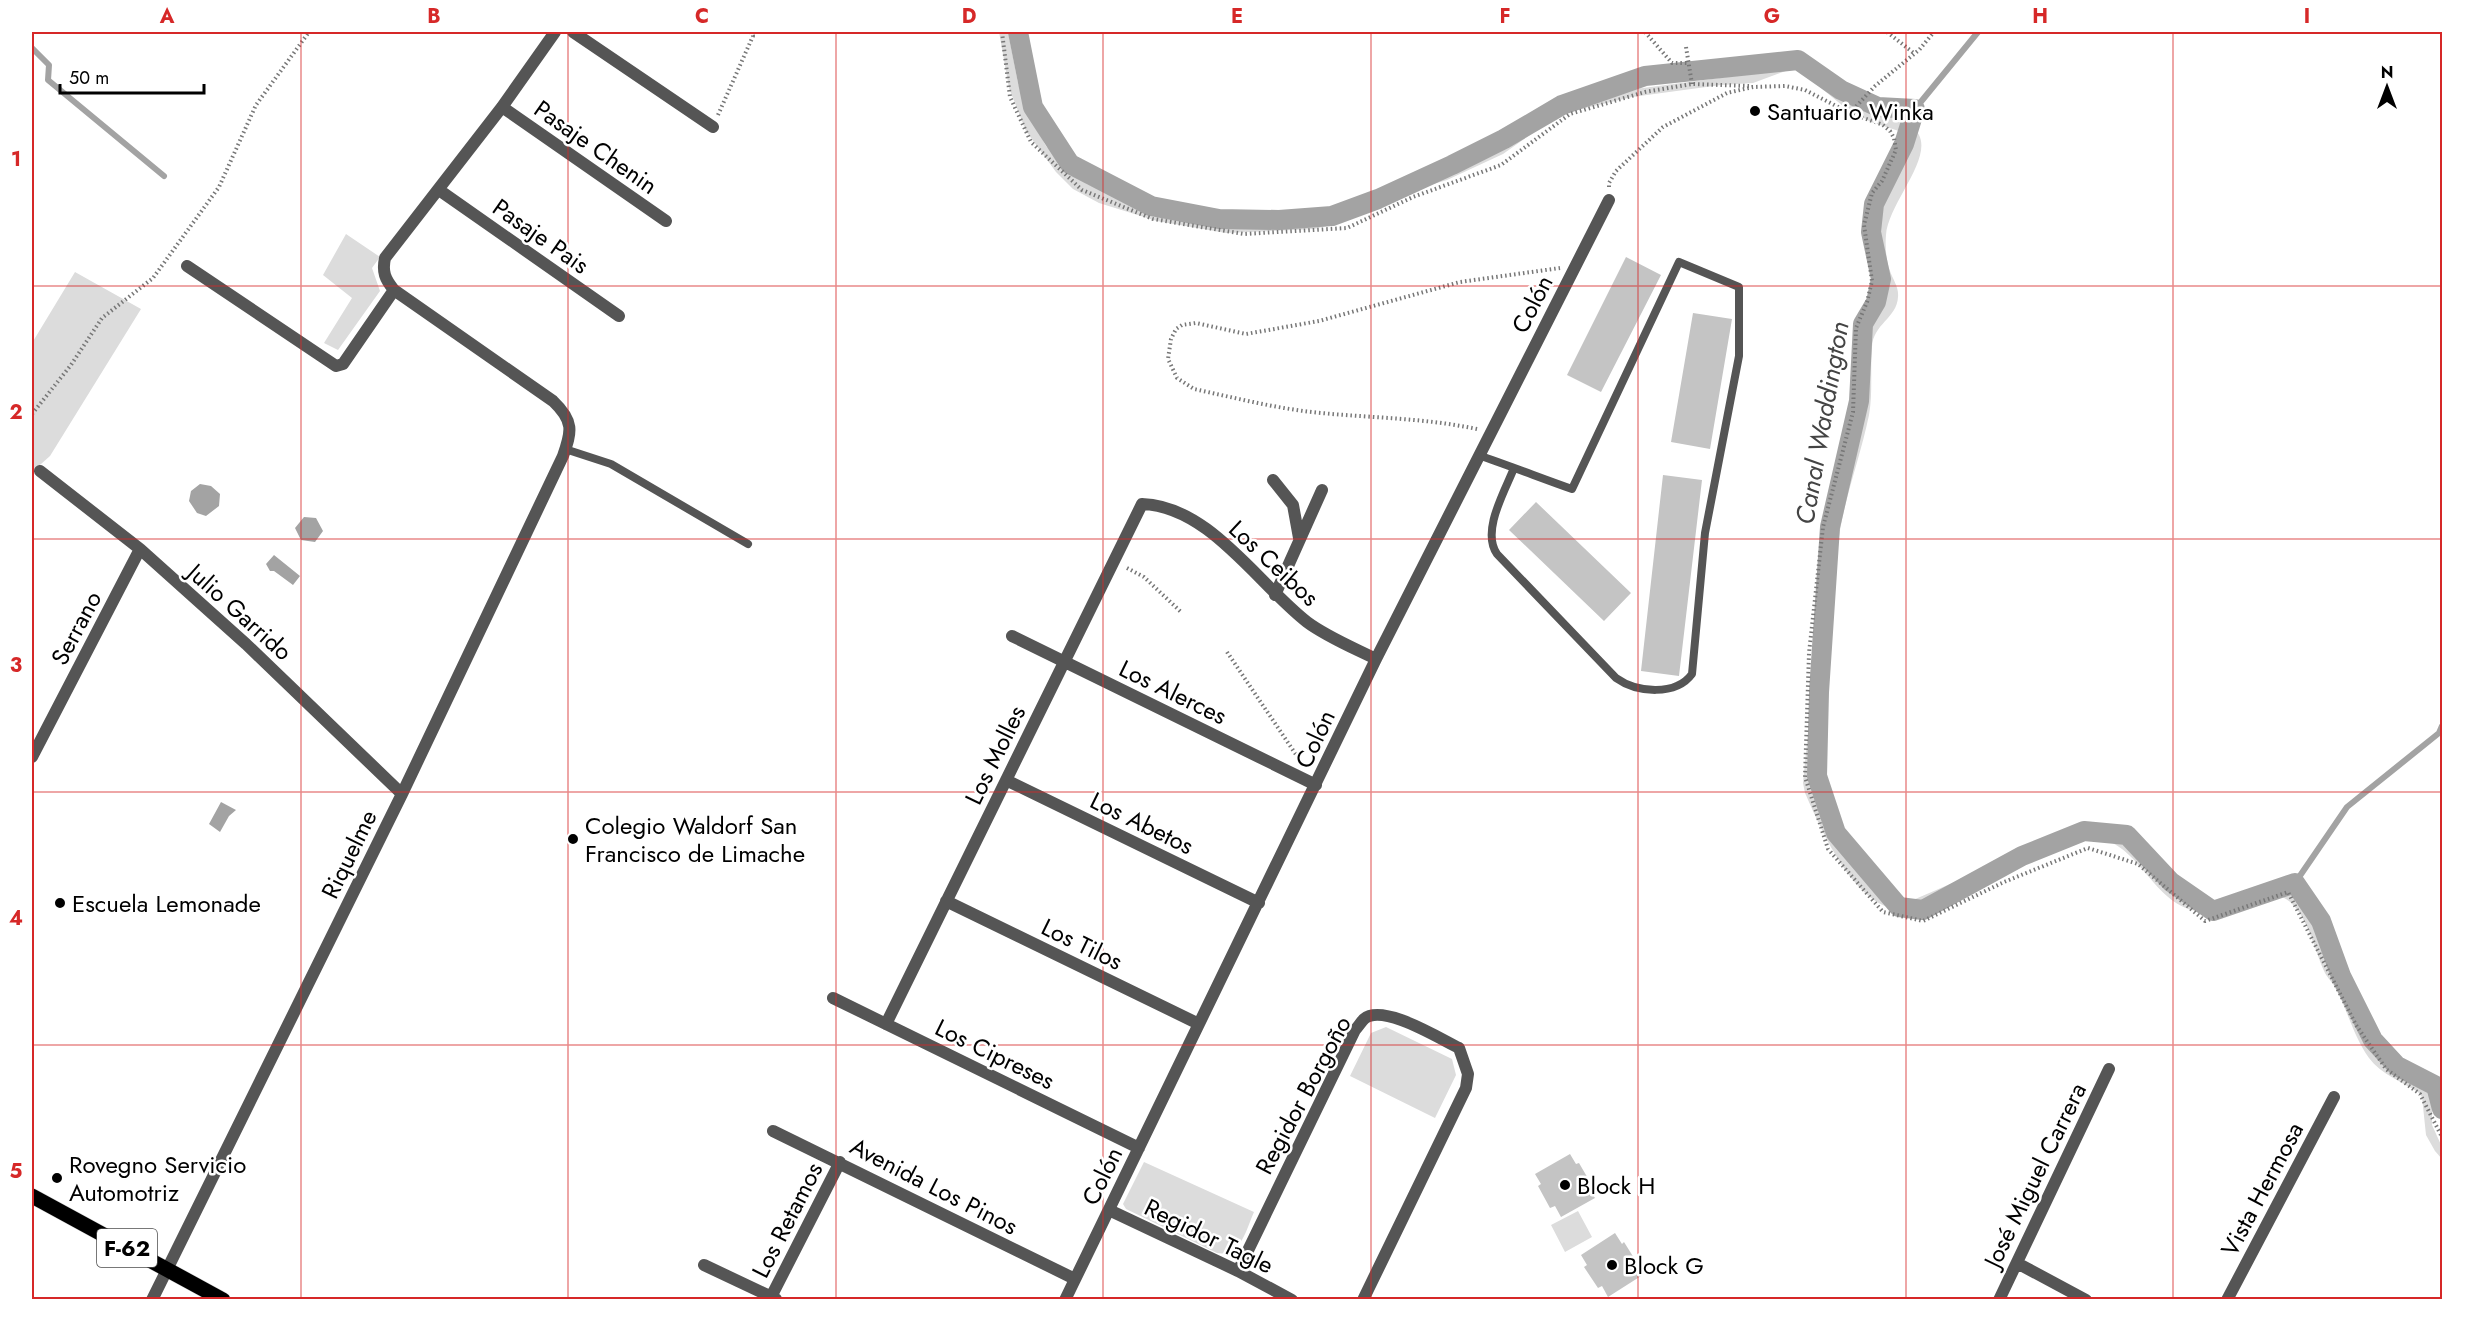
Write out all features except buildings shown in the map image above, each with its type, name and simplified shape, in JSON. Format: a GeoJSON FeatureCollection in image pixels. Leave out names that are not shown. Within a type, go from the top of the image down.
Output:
{"type":"FeatureCollection","features":[{"type":"Feature","properties":{"kind":"main road","name":"F-62"},"geometry":{"type":"LineString","coordinates":[[32,1196],[223,1299]]}},
{"type":"Feature","properties":{"kind":"street"},"geometry":{"type":"LineString","coordinates":[[187,266],[336,366],[344,364],[394,290],[386,279],[383,268],[385,258],[502,107],[555,32]]}},
{"type":"Feature","properties":{"kind":"street"},"geometry":{"type":"LineString","coordinates":[[573,32],[713,127]]}},
{"type":"Feature","properties":{"kind":"street","name":"Pasaje Chenin"},"geometry":{"type":"LineString","coordinates":[[502,107],[666,221]]}},
{"type":"Feature","properties":{"kind":"street","name":"Pasaje Pais"},"geometry":{"type":"LineString","coordinates":[[438,190],[619,316]]}},
{"type":"Feature","properties":{"kind":"street","name":"Colón"},"geometry":{"type":"LineString","coordinates":[[1065,1299],[1376,659],[1478,454],[1609,200]]}},
{"type":"Feature","properties":{"kind":"street","name":"Riquelme"},"geometry":{"type":"LineString","coordinates":[[152,1299],[402,794],[565,449],[570,423],[565,412],[553,401],[394,290]]}},
{"type":"Feature","properties":{"kind":"street","name":"Julio Garrido"},"geometry":{"type":"LineString","coordinates":[[40,471],[140,549],[246,644],[402,794]]}},
{"type":"Feature","properties":{"kind":"street"},"geometry":{"type":"LineString","coordinates":[[1273,480],[1293,505],[1299,538]]}},
{"type":"Feature","properties":{"kind":"street"},"geometry":{"type":"LineString","coordinates":[[1275,595],[1322,490]]}},
{"type":"Feature","properties":{"kind":"street","name":"Los Ceibos"},"geometry":{"type":"LineString","coordinates":[[1142,504],[1158,504],[1180,512],[1199,524],[1309,624],[1376,659]]}},
{"type":"Feature","properties":{"kind":"street","name":"Los Molles"},"geometry":{"type":"LineString","coordinates":[[886,1024],[1142,504]]}},
{"type":"Feature","properties":{"kind":"street","name":"Serrano"},"geometry":{"type":"LineString","coordinates":[[32,758],[140,549]]}},
{"type":"Feature","properties":{"kind":"street","name":"Los Alerces"},"geometry":{"type":"LineString","coordinates":[[1012,636],[1316,785]]}},
{"type":"Feature","properties":{"kind":"street","name":"Los Abetos"},"geometry":{"type":"LineString","coordinates":[[1006,780],[1259,903]]}},
{"type":"Feature","properties":{"kind":"street","name":"Los Tilos"},"geometry":{"type":"LineString","coordinates":[[946,901],[1199,1024]]}},
{"type":"Feature","properties":{"kind":"street","name":"Los Cipreses"},"geometry":{"type":"LineString","coordinates":[[833,998],[1139,1148]]}},
{"type":"Feature","properties":{"kind":"street","name":"Regidor Borgoño"},"geometry":{"type":"LineString","coordinates":[[1238,1271],[1355,1030],[1365,1018],[1378,1015],[1392,1016],[1459,1048],[1468,1074],[1466,1088],[1363,1299]]}},
{"type":"Feature","properties":{"kind":"street","name":"José Miguel Carrera"},"geometry":{"type":"LineString","coordinates":[[1999,1299],[2109,1069]]}},
{"type":"Feature","properties":{"kind":"street","name":"Vista Hermosa"},"geometry":{"type":"LineString","coordinates":[[2227,1299],[2334,1097]]}},
{"type":"Feature","properties":{"kind":"street","name":"Avenida Los Pinos"},"geometry":{"type":"LineString","coordinates":[[773,1131],[1075,1279]]}},
{"type":"Feature","properties":{"kind":"street","name":"Los Retamos"},"geometry":{"type":"LineString","coordinates":[[773,1298],[840,1162]]}},
{"type":"Feature","properties":{"kind":"street","name":"Regidor Tagle"},"geometry":{"type":"LineString","coordinates":[[1109,1210],[1292,1299]]}},
{"type":"Feature","properties":{"kind":"street"},"geometry":{"type":"LineString","coordinates":[[2017,1263],[2086,1299]]}},
{"type":"Feature","properties":{"kind":"street"},"geometry":{"type":"LineString","coordinates":[[704,1265],[773,1298]]}},
{"type":"Feature","properties":{"kind":"lane"},"geometry":{"type":"LineString","coordinates":[[1478,454],[1572,489],[1679,262],[1739,287],[1739,356],[1705,533],[1692,674],[1680,685],[1670,689],[1635,687],[1616,678],[1497,554],[1491,542],[1492,527],[1514,468]]}},
{"type":"Feature","properties":{"kind":"lane"},"geometry":{"type":"LineString","coordinates":[[565,449],[611,464],[748,544]]}},
{"type":"Feature","properties":{"kind":"path"},"geometry":{"type":"LineString","coordinates":[[32,414],[71,365],[102,318],[153,278],[160,269],[219,187],[256,105],[309,32]]}},
{"type":"Feature","properties":{"kind":"path"},"geometry":{"type":"LineString","coordinates":[[713,127],[753,36],[750,32]]}},
{"type":"Feature","properties":{"kind":"path"},"geometry":{"type":"LineString","coordinates":[[1002,32],[1010,97],[1030,142],[1082,190],[1153,219],[1244,234],[1347,228],[1413,197],[1501,165],[1570,114],[1646,92],[1692,84],[1785,86],[1805,90],[1850,113],[1883,125],[1894,138],[1896,150],[1882,181],[1872,194],[1864,225],[1872,281],[1867,302],[1856,328],[1853,412],[1823,527],[1809,653],[1805,777],[1828,849],[1883,912],[1923,921],[2004,882],[2088,848],[2138,864],[2205,921],[2288,892],[2356,1025],[2386,1069],[2420,1094],[2442,1137]]}},
{"type":"Feature","properties":{"kind":"path"},"geometry":{"type":"LineString","coordinates":[[1645,32],[1672,63],[1689,63]]}},
{"type":"Feature","properties":{"kind":"path"},"geometry":{"type":"LineString","coordinates":[[1887,32],[1915,54]]}},
{"type":"Feature","properties":{"kind":"path"},"geometry":{"type":"LineString","coordinates":[[1850,113],[1875,86],[1915,54],[1934,32]]}},
{"type":"Feature","properties":{"kind":"path"},"geometry":{"type":"LineString","coordinates":[[1686,47],[1692,84]]}},
{"type":"Feature","properties":{"kind":"path"},"geometry":{"type":"LineString","coordinates":[[1609,200],[1609,183],[1616,171],[1663,127],[1726,93],[1753,87]]}},
{"type":"Feature","properties":{"kind":"path"},"geometry":{"type":"LineString","coordinates":[[1490,432],[1411,418],[1321,413],[1286,408],[1194,389],[1185,385],[1171,369],[1168,349],[1176,329],[1189,322],[1246,334],[1319,321],[1460,282],[1575,265]]}},
{"type":"Feature","properties":{"kind":"path"},"geometry":{"type":"LineString","coordinates":[[1114,560],[1144,577],[1181,612]]}},
{"type":"Feature","properties":{"kind":"path"},"geometry":{"type":"LineString","coordinates":[[1227,652],[1316,785]]}},
{"type":"Feature","properties":{"kind":"shaded area"},"geometry":{"type":"Polygon","coordinates":[[[999,32],[1008,32],[1018,83],[1029,115],[1046,146],[1087,184],[1112,195],[1180,213],[1262,222],[1287,223],[1315,219],[1464,163],[1497,146],[1565,103],[1605,93],[1742,75],[1768,69],[1792,57],[1809,59],[1852,100],[1909,125],[1919,135],[1920,157],[1894,210],[1886,235],[1888,263],[1898,293],[1897,304],[1873,339],[1869,415],[1843,515],[1832,591],[1813,773],[1815,787],[1829,823],[1862,876],[1874,889],[1896,901],[1913,900],[2022,853],[2075,833],[2095,830],[2119,836],[2177,892],[2195,902],[2216,903],[2276,884],[2292,888],[2308,909],[2329,961],[2369,1042],[2381,1057],[2400,1074],[2424,1085],[2430,1092],[2432,1125],[2442,1147],[2442,1159],[2426,1135],[2422,1097],[2418,1092],[2386,1073],[2369,1058],[2358,1040],[2338,993],[2325,973],[2301,915],[2285,899],[2275,895],[2217,912],[2191,910],[2175,902],[2162,891],[2127,853],[2114,844],[2092,839],[2070,844],[1919,908],[1907,910],[1889,907],[1872,898],[1843,867],[1831,848],[1805,793],[1803,783],[1823,577],[1863,396],[1864,331],[1885,301],[1884,288],[1876,271],[1874,239],[1883,203],[1909,153],[1908,136],[1871,122],[1843,106],[1821,88],[1806,70],[1794,68],[1753,83],[1632,97],[1560,114],[1503,154],[1447,180],[1417,189],[1336,224],[1314,229],[1226,233],[1157,221],[1099,203],[1073,189],[1056,172],[1026,131],[1009,88],[999,32]]]}},
{"type":"Feature","properties":{"kind":"shaded area"},"geometry":{"type":"Polygon","coordinates":[[[346,234],[380,257],[372,268],[380,291],[338,350],[324,343],[352,298],[323,275],[346,234]]]}},
{"type":"Feature","properties":{"kind":"shaded area"},"geometry":{"type":"Polygon","coordinates":[[[75,272],[141,309],[50,456],[32,472],[32,343],[75,272]]]}},
{"type":"Feature","properties":{"kind":"shaded area"},"geometry":{"type":"Polygon","coordinates":[[[200,484],[211,486],[220,494],[219,506],[206,516],[197,513],[189,501],[191,491],[200,484]]]}},
{"type":"Feature","properties":{"kind":"shaded area"},"geometry":{"type":"Polygon","coordinates":[[[304,517],[316,518],[323,531],[315,542],[301,540],[295,528],[304,517]]]}},
{"type":"Feature","properties":{"kind":"shaded area"},"geometry":{"type":"Polygon","coordinates":[[[274,555],[300,576],[293,585],[274,571],[270,571],[266,564],[274,555]]]}},
{"type":"Feature","properties":{"kind":"shaded area"},"geometry":{"type":"Polygon","coordinates":[[[221,802],[236,810],[229,816],[220,832],[209,824],[221,802]]]}},
{"type":"Feature","properties":{"kind":"shaded area"},"geometry":{"type":"Polygon","coordinates":[[[1386,1027],[1452,1059],[1456,1075],[1435,1118],[1350,1076],[1371,1033],[1386,1027]]]}},
{"type":"Feature","properties":{"kind":"shaded area"},"geometry":{"type":"Polygon","coordinates":[[[1144,1162],[1254,1212],[1242,1241],[1237,1247],[1232,1251],[1217,1253],[1126,1209],[1123,1204],[1144,1162]]]}},
{"type":"Feature","properties":{"kind":"shaded area"},"geometry":{"type":"Polygon","coordinates":[[[1578,1211],[1592,1237],[1565,1252],[1551,1225],[1578,1211]]]}},
{"type":"Feature","properties":{"kind":"waterway","name":"Canal Waddington"},"geometry":{"type":"LineString","coordinates":[[1018,32],[1033,107],[1070,164],[1151,206],[1219,219],[1279,220],[1332,216],[1378,199],[1452,165],[1504,139],[1562,105],[1645,76],[1798,60],[1841,90],[1878,107],[1915,109],[1904,144],[1874,204],[1871,232],[1881,279],[1876,302],[1863,324],[1859,401],[1830,527],[1819,692],[1817,776],[1836,833],[1899,907],[1923,910],[2022,856],[2084,831],[2127,835],[2171,882],[2213,911],[2295,883],[2321,921],[2341,976],[2373,1040],[2397,1066],[2436,1086],[2442,1109]]}},
{"type":"Feature","properties":{"kind":"waterway"},"geometry":{"type":"LineString","coordinates":[[1915,109],[1978,32]]}},
{"type":"Feature","properties":{"kind":"waterway"},"geometry":{"type":"LineString","coordinates":[[32,48],[49,65],[48,80],[164,176]]}},
{"type":"Feature","properties":{"kind":"waterway"},"geometry":{"type":"LineString","coordinates":[[2295,883],[2347,807],[2439,733],[2442,726]]}},
{"type":"Feature","properties":{"kind":"place","name":"Santuario Winka"},"geometry":{"type":"Point","coordinates":[1755,111]}},
{"type":"Feature","properties":{"kind":"place","name":"Colegio Waldorf San Francisco de Limache"},"geometry":{"type":"Point","coordinates":[573,839]}},
{"type":"Feature","properties":{"kind":"place","name":"Escuela Lemonade"},"geometry":{"type":"Point","coordinates":[60,903]}},
{"type":"Feature","properties":{"kind":"place","name":"Rovegno Servicio Automotriz"},"geometry":{"type":"Point","coordinates":[57,1178]}},
{"type":"Feature","properties":{"kind":"place","name":"Block H"},"geometry":{"type":"Point","coordinates":[1565,1185]}},
{"type":"Feature","properties":{"kind":"place","name":"Block G"},"geometry":{"type":"Point","coordinates":[1612,1265]}}]}
